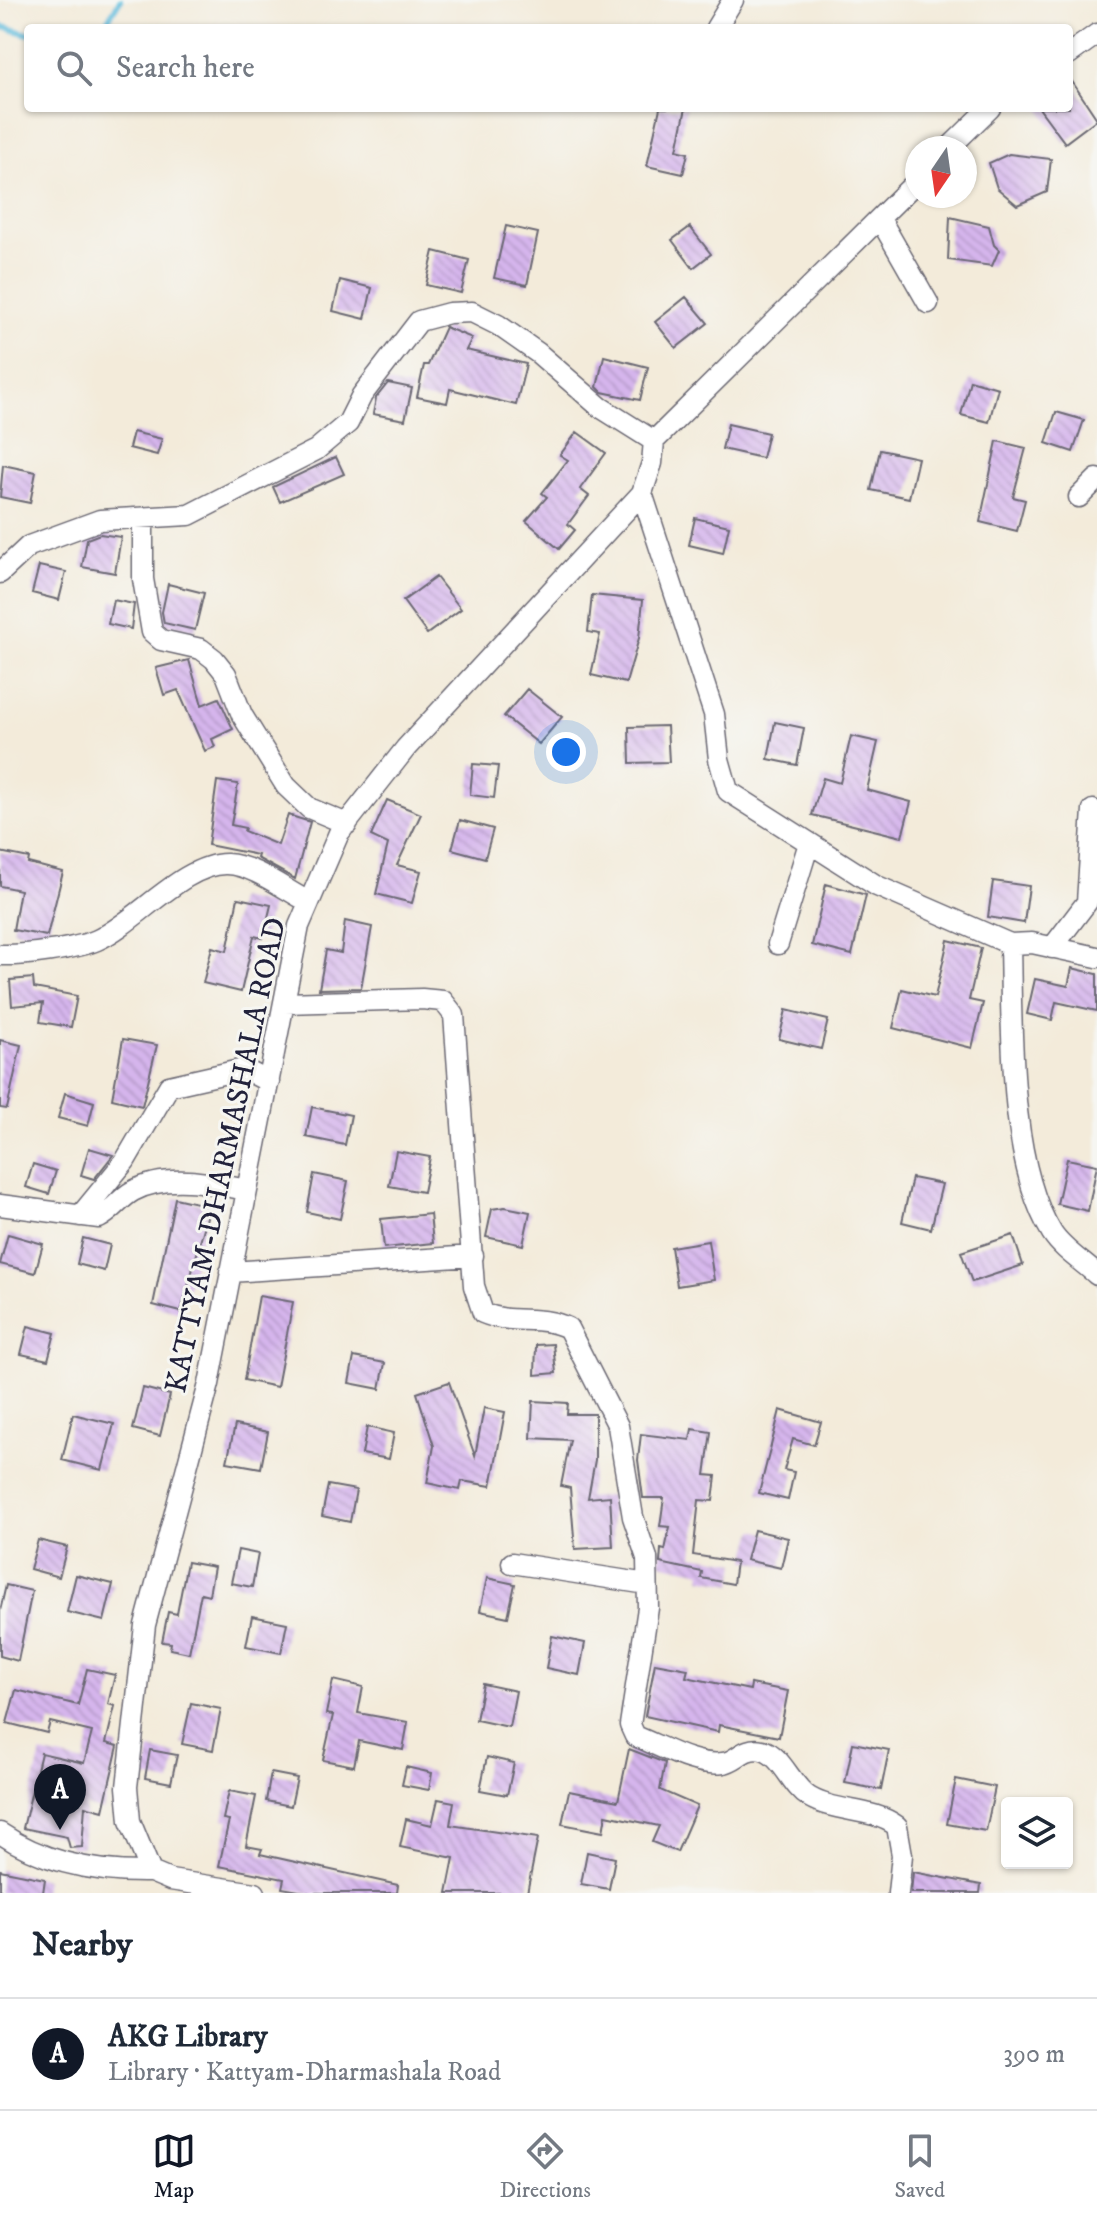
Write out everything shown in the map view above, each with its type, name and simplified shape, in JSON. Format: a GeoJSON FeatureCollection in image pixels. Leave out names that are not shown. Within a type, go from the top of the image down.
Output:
{"type":"FeatureCollection","features":[{"type":"Feature","properties":{"kind":"street"},"geometry":{"type":"LineString","coordinates":[[718,24],[733,0]]}},
{"type":"Feature","properties":{"kind":"street"},"geometry":{"type":"LineString","coordinates":[[1073,51],[1097,34]]}},
{"type":"Feature","properties":{"kind":"street"},"geometry":{"type":"LineString","coordinates":[[961,136],[986,112]]}},
{"type":"Feature","properties":{"kind":"street"},"geometry":{"type":"LineString","coordinates":[[0,573],[29,546],[100,520],[189,515],[316,450],[348,423],[362,395],[419,321],[449,313],[472,312],[498,325],[538,353],[600,407],[654,441],[905,193]]}},
{"type":"Feature","properties":{"kind":"street"},"geometry":{"type":"LineString","coordinates":[[880,219],[928,303]]}},
{"type":"Feature","properties":{"kind":"street","name":"KATTYAM-DHARMASHALA ROAD"},"geometry":{"type":"LineString","coordinates":[[151,1872],[130,1821],[127,1787],[145,1625],[209,1384],[299,926],[339,833],[406,748],[642,493],[652,463],[654,441]]}},
{"type":"Feature","properties":{"kind":"street"},"geometry":{"type":"LineString","coordinates":[[1079,497],[1097,479]]}},
{"type":"Feature","properties":{"kind":"street"},"geometry":{"type":"LineString","coordinates":[[642,493],[714,714],[719,759],[728,791],[877,886],[1010,944],[1097,957]]}},
{"type":"Feature","properties":{"kind":"street"},"geometry":{"type":"LineString","coordinates":[[143,518],[143,579],[152,632],[161,640],[201,649],[214,659],[226,674],[242,715],[286,786],[309,808],[347,824]]}},
{"type":"Feature","properties":{"kind":"street"},"geometry":{"type":"LineString","coordinates":[[1052,948],[1087,902],[1093,810]]}},
{"type":"Feature","properties":{"kind":"street"},"geometry":{"type":"LineString","coordinates":[[778,944],[809,843]]}},
{"type":"Feature","properties":{"kind":"street"},"geometry":{"type":"LineString","coordinates":[[0,955],[95,941],[140,915],[181,880],[206,867],[225,864],[248,869],[309,902]]}},
{"type":"Feature","properties":{"kind":"street"},"geometry":{"type":"LineString","coordinates":[[1010,944],[1014,1094],[1036,1200],[1053,1236],[1097,1275]]}},
{"type":"Feature","properties":{"kind":"street"},"geometry":{"type":"LineString","coordinates":[[285,1003],[422,999],[443,1001],[454,1015],[474,1286],[483,1313],[507,1319],[553,1320],[568,1328],[618,1426],[633,1517],[647,1558],[648,1608],[630,1725],[635,1736],[705,1764],[727,1763],[744,1750],[760,1750],[771,1754],[795,1788],[814,1800],[885,1818],[897,1826],[902,1855],[898,1893]]}},
{"type":"Feature","properties":{"kind":"street"},"geometry":{"type":"LineString","coordinates":[[80,1216],[125,1161],[169,1086],[244,1069],[269,1082]]}},
{"type":"Feature","properties":{"kind":"street"},"geometry":{"type":"LineString","coordinates":[[0,1205],[99,1218],[111,1212],[135,1190],[157,1184],[209,1182],[246,1190]]}},
{"type":"Feature","properties":{"kind":"street"},"geometry":{"type":"LineString","coordinates":[[230,1272],[473,1256]]}},
{"type":"Feature","properties":{"kind":"street"},"geometry":{"type":"LineString","coordinates":[[512,1563],[647,1584]]}},
{"type":"Feature","properties":{"kind":"street"},"geometry":{"type":"LineString","coordinates":[[0,1833],[24,1850],[108,1873],[151,1872],[170,1880],[255,1893]]}},
{"type":"Feature","properties":{"kind":"building"},"geometry":{"type":"Polygon","coordinates":[[[1073,83],[1097,119],[1065,143],[1042,112],[1073,112],[1073,83]]]}},
{"type":"Feature","properties":{"kind":"building"},"geometry":{"type":"Polygon","coordinates":[[[659,112],[685,112],[677,150],[688,153],[683,174],[647,166],[659,112]]]}},
{"type":"Feature","properties":{"kind":"building"},"geometry":{"type":"Polygon","coordinates":[[[1009,154],[1051,159],[1047,192],[1017,205],[997,188],[989,163],[1009,154]]]}},
{"type":"Feature","properties":{"kind":"building"},"geometry":{"type":"Polygon","coordinates":[[[950,217],[989,226],[994,245],[999,250],[992,266],[948,260],[950,217]]]}},
{"type":"Feature","properties":{"kind":"building"},"geometry":{"type":"Polygon","coordinates":[[[506,226],[538,233],[527,285],[494,278],[506,226]]]}},
{"type":"Feature","properties":{"kind":"building"},"geometry":{"type":"Polygon","coordinates":[[[690,227],[711,254],[693,268],[672,240],[690,227]]]}},
{"type":"Feature","properties":{"kind":"building"},"geometry":{"type":"Polygon","coordinates":[[[434,251],[469,260],[461,293],[426,285],[434,251]]]}},
{"type":"Feature","properties":{"kind":"building"},"geometry":{"type":"Polygon","coordinates":[[[340,280],[372,288],[365,319],[333,311],[340,280]]]}},
{"type":"Feature","properties":{"kind":"building"},"geometry":{"type":"Polygon","coordinates":[[[686,297],[708,323],[676,348],[655,322],[686,297]]]}},
{"type":"Feature","properties":{"kind":"building"},"geometry":{"type":"Polygon","coordinates":[[[445,327],[472,338],[466,350],[526,364],[516,405],[450,389],[447,403],[417,397],[424,365],[428,365],[445,327]]]}},
{"type":"Feature","properties":{"kind":"building"},"geometry":{"type":"Polygon","coordinates":[[[604,356],[648,367],[640,400],[602,392],[597,387],[604,356]]]}},
{"type":"Feature","properties":{"kind":"building"},"geometry":{"type":"Polygon","coordinates":[[[970,380],[998,388],[989,422],[961,415],[970,380]]]}},
{"type":"Feature","properties":{"kind":"building"},"geometry":{"type":"Polygon","coordinates":[[[388,383],[412,388],[405,420],[373,414],[376,398],[388,383]]]}},
{"type":"Feature","properties":{"kind":"building"},"geometry":{"type":"Polygon","coordinates":[[[1056,412],[1084,420],[1073,452],[1046,443],[1056,412]]]}},
{"type":"Feature","properties":{"kind":"building"},"geometry":{"type":"Polygon","coordinates":[[[728,424],[768,433],[762,458],[722,449],[728,424]]]}},
{"type":"Feature","properties":{"kind":"building"},"geometry":{"type":"Polygon","coordinates":[[[133,432],[162,439],[157,455],[129,448],[133,432]]]}},
{"type":"Feature","properties":{"kind":"building"},"geometry":{"type":"Polygon","coordinates":[[[577,432],[606,453],[580,489],[589,496],[568,524],[575,530],[559,549],[526,521],[547,497],[542,493],[568,460],[560,455],[577,432]]]}},
{"type":"Feature","properties":{"kind":"building"},"geometry":{"type":"Polygon","coordinates":[[[997,441],[1026,448],[1013,497],[1025,500],[1017,531],[980,522],[997,441]]]}},
{"type":"Feature","properties":{"kind":"building"},"geometry":{"type":"Polygon","coordinates":[[[880,450],[918,458],[909,498],[871,490],[880,450]]]}},
{"type":"Feature","properties":{"kind":"building"},"geometry":{"type":"Polygon","coordinates":[[[336,457],[344,474],[280,502],[273,487],[336,457]]]}},
{"type":"Feature","properties":{"kind":"building"},"geometry":{"type":"Polygon","coordinates":[[[3,465],[36,472],[30,503],[0,497],[3,465]]]}},
{"type":"Feature","properties":{"kind":"building"},"geometry":{"type":"Polygon","coordinates":[[[695,518],[729,526],[723,553],[689,545],[695,518]]]}},
{"type":"Feature","properties":{"kind":"building"},"geometry":{"type":"Polygon","coordinates":[[[100,534],[121,537],[115,573],[82,567],[87,539],[100,534]]]}},
{"type":"Feature","properties":{"kind":"building"},"geometry":{"type":"Polygon","coordinates":[[[39,566],[66,572],[59,600],[32,593],[39,566]]]}},
{"type":"Feature","properties":{"kind":"building"},"geometry":{"type":"Polygon","coordinates":[[[436,577],[461,609],[427,634],[403,601],[436,577]]]}},
{"type":"Feature","properties":{"kind":"building"},"geometry":{"type":"Polygon","coordinates":[[[168,584],[204,593],[195,630],[164,623],[162,612],[168,584]]]}},
{"type":"Feature","properties":{"kind":"building"},"geometry":{"type":"Polygon","coordinates":[[[592,595],[643,600],[639,638],[626,683],[591,675],[600,634],[588,632],[592,595]]]}},
{"type":"Feature","properties":{"kind":"building"},"geometry":{"type":"Polygon","coordinates":[[[113,600],[134,604],[131,629],[108,624],[113,600]]]}},
{"type":"Feature","properties":{"kind":"building"},"geometry":{"type":"Polygon","coordinates":[[[189,660],[202,705],[219,698],[233,729],[212,739],[215,747],[205,751],[178,690],[164,695],[156,668],[189,660]]]}},
{"type":"Feature","properties":{"kind":"building"},"geometry":{"type":"Polygon","coordinates":[[[527,689],[562,717],[539,744],[504,716],[527,689]]]}},
{"type":"Feature","properties":{"kind":"building"},"geometry":{"type":"Polygon","coordinates":[[[775,722],[804,728],[797,765],[768,759],[775,722]]]}},
{"type":"Feature","properties":{"kind":"building"},"geometry":{"type":"Polygon","coordinates":[[[667,726],[669,762],[630,763],[629,727],[667,726]]]}},
{"type":"Feature","properties":{"kind":"building"},"geometry":{"type":"Polygon","coordinates":[[[851,736],[878,742],[867,790],[911,802],[902,837],[812,815],[823,778],[840,783],[851,736]]]}},
{"type":"Feature","properties":{"kind":"building"},"geometry":{"type":"Polygon","coordinates":[[[473,764],[498,766],[494,798],[470,795],[473,764]]]}},
{"type":"Feature","properties":{"kind":"building"},"geometry":{"type":"Polygon","coordinates":[[[217,781],[238,784],[231,825],[245,828],[244,831],[278,845],[288,815],[310,822],[295,879],[257,858],[258,855],[208,845],[217,781]]]}},
{"type":"Feature","properties":{"kind":"building"},"geometry":{"type":"Polygon","coordinates":[[[387,800],[421,814],[397,865],[421,871],[412,903],[376,894],[388,844],[371,836],[387,800]]]}},
{"type":"Feature","properties":{"kind":"building"},"geometry":{"type":"Polygon","coordinates":[[[460,820],[493,829],[485,858],[452,849],[460,820]]]}},
{"type":"Feature","properties":{"kind":"building"},"geometry":{"type":"Polygon","coordinates":[[[0,852],[29,858],[28,863],[63,872],[47,936],[13,930],[20,890],[0,886],[0,852]]]}},
{"type":"Feature","properties":{"kind":"building"},"geometry":{"type":"Polygon","coordinates":[[[993,881],[1029,886],[1024,923],[988,917],[993,881]]]}},
{"type":"Feature","properties":{"kind":"building"},"geometry":{"type":"Polygon","coordinates":[[[826,884],[866,895],[852,955],[812,945],[826,884]]]}},
{"type":"Feature","properties":{"kind":"building"},"geometry":{"type":"Polygon","coordinates":[[[238,898],[271,905],[263,938],[254,936],[241,992],[203,983],[212,947],[227,951],[238,898]]]}},
{"type":"Feature","properties":{"kind":"building"},"geometry":{"type":"Polygon","coordinates":[[[345,921],[372,927],[361,988],[319,989],[326,950],[341,953],[345,921]]]}},
{"type":"Feature","properties":{"kind":"building"},"geometry":{"type":"Polygon","coordinates":[[[948,940],[981,948],[969,1000],[983,1003],[972,1048],[893,1028],[902,989],[935,997],[948,940]]]}},
{"type":"Feature","properties":{"kind":"building"},"geometry":{"type":"Polygon","coordinates":[[[1072,968],[1097,974],[1097,1011],[1056,1002],[1052,1020],[1027,1014],[1035,979],[1068,986],[1072,968]]]}},
{"type":"Feature","properties":{"kind":"building"},"geometry":{"type":"Polygon","coordinates":[[[33,978],[34,988],[77,996],[71,1027],[40,1022],[43,1003],[12,1006],[10,980],[33,978]]]}},
{"type":"Feature","properties":{"kind":"building"},"geometry":{"type":"Polygon","coordinates":[[[786,1010],[828,1020],[821,1049],[779,1039],[786,1010]]]}},
{"type":"Feature","properties":{"kind":"building"},"geometry":{"type":"Polygon","coordinates":[[[123,1039],[157,1045],[142,1106],[112,1099],[123,1039]]]}},
{"type":"Feature","properties":{"kind":"building"},"geometry":{"type":"Polygon","coordinates":[[[0,1040],[21,1045],[7,1109],[0,1108],[0,1040]]]}},
{"type":"Feature","properties":{"kind":"building"},"geometry":{"type":"Polygon","coordinates":[[[65,1093],[94,1102],[88,1126],[58,1118],[65,1093]]]}},
{"type":"Feature","properties":{"kind":"building"},"geometry":{"type":"Polygon","coordinates":[[[312,1107],[351,1115],[345,1145],[306,1137],[312,1107]]]}},
{"type":"Feature","properties":{"kind":"building"},"geometry":{"type":"Polygon","coordinates":[[[89,1148],[113,1155],[94,1179],[81,1175],[89,1148]]]}},
{"type":"Feature","properties":{"kind":"building"},"geometry":{"type":"Polygon","coordinates":[[[396,1151],[430,1157],[423,1192],[389,1186],[396,1151]]]}},
{"type":"Feature","properties":{"kind":"building"},"geometry":{"type":"Polygon","coordinates":[[[1067,1159],[1097,1165],[1088,1211],[1057,1204],[1067,1159]]]}},
{"type":"Feature","properties":{"kind":"building"},"geometry":{"type":"Polygon","coordinates":[[[33,1164],[56,1171],[49,1194],[26,1187],[33,1164]]]}},
{"type":"Feature","properties":{"kind":"building"},"geometry":{"type":"Polygon","coordinates":[[[314,1174],[348,1181],[340,1219],[307,1212],[314,1174]]]}},
{"type":"Feature","properties":{"kind":"building"},"geometry":{"type":"Polygon","coordinates":[[[912,1178],[942,1184],[931,1229],[902,1222],[912,1178]]]}},
{"type":"Feature","properties":{"kind":"building"},"geometry":{"type":"Polygon","coordinates":[[[175,1198],[210,1206],[181,1312],[153,1305],[175,1198]]]}},
{"type":"Feature","properties":{"kind":"building"},"geometry":{"type":"Polygon","coordinates":[[[505,1207],[530,1212],[523,1245],[486,1237],[492,1209],[505,1207]]]}},
{"type":"Feature","properties":{"kind":"building"},"geometry":{"type":"Polygon","coordinates":[[[430,1214],[433,1243],[384,1248],[381,1219],[430,1214]]]}},
{"type":"Feature","properties":{"kind":"building"},"geometry":{"type":"Polygon","coordinates":[[[8,1234],[43,1244],[35,1273],[0,1264],[8,1234]]]}},
{"type":"Feature","properties":{"kind":"building"},"geometry":{"type":"Polygon","coordinates":[[[1013,1235],[1023,1265],[972,1282],[961,1252],[1013,1235]]]}},
{"type":"Feature","properties":{"kind":"building"},"geometry":{"type":"Polygon","coordinates":[[[83,1238],[110,1245],[104,1271],[77,1264],[83,1238]]]}},
{"type":"Feature","properties":{"kind":"building"},"geometry":{"type":"Polygon","coordinates":[[[708,1241],[714,1280],[677,1286],[671,1247],[708,1241]]]}},
{"type":"Feature","properties":{"kind":"building"},"geometry":{"type":"Polygon","coordinates":[[[259,1296],[293,1302],[277,1387],[244,1380],[259,1296]]]}},
{"type":"Feature","properties":{"kind":"building"},"geometry":{"type":"Polygon","coordinates":[[[28,1326],[55,1333],[48,1360],[21,1354],[28,1326]]]}},
{"type":"Feature","properties":{"kind":"building"},"geometry":{"type":"Polygon","coordinates":[[[553,1344],[556,1373],[535,1375],[536,1345],[553,1344]]]}},
{"type":"Feature","properties":{"kind":"building"},"geometry":{"type":"Polygon","coordinates":[[[354,1357],[385,1363],[380,1389],[349,1383],[354,1357]]]}},
{"type":"Feature","properties":{"kind":"building"},"geometry":{"type":"Polygon","coordinates":[[[449,1382],[475,1456],[484,1408],[505,1412],[491,1486],[462,1481],[460,1490],[427,1483],[434,1446],[417,1393],[449,1382]]]}},
{"type":"Feature","properties":{"kind":"building"},"geometry":{"type":"Polygon","coordinates":[[[143,1388],[170,1395],[160,1436],[133,1429],[143,1388]]]}},
{"type":"Feature","properties":{"kind":"building"},"geometry":{"type":"Polygon","coordinates":[[[533,1401],[568,1403],[567,1414],[595,1414],[595,1460],[588,1498],[610,1496],[613,1547],[575,1549],[570,1488],[561,1486],[570,1440],[531,1438],[533,1401]]]}},
{"type":"Feature","properties":{"kind":"building"},"geometry":{"type":"Polygon","coordinates":[[[780,1410],[821,1422],[814,1445],[793,1439],[784,1470],[794,1472],[788,1500],[759,1493],[780,1410]]]}},
{"type":"Feature","properties":{"kind":"building"},"geometry":{"type":"Polygon","coordinates":[[[73,1414],[114,1424],[102,1470],[62,1460],[73,1414]]]}},
{"type":"Feature","properties":{"kind":"building"},"geometry":{"type":"Polygon","coordinates":[[[235,1425],[268,1432],[261,1468],[227,1462],[235,1425]]]}},
{"type":"Feature","properties":{"kind":"building"},"geometry":{"type":"Polygon","coordinates":[[[367,1427],[394,1433],[389,1459],[362,1454],[367,1427]]]}},
{"type":"Feature","properties":{"kind":"building"},"geometry":{"type":"Polygon","coordinates":[[[692,1429],[711,1432],[705,1475],[716,1476],[713,1501],[699,1500],[693,1555],[736,1562],[733,1584],[701,1578],[702,1572],[660,1563],[661,1549],[665,1550],[670,1527],[660,1526],[664,1498],[643,1498],[638,1460],[641,1434],[690,1440],[692,1429]]]}},
{"type":"Feature","properties":{"kind":"building"},"geometry":{"type":"Polygon","coordinates":[[[328,1485],[356,1490],[350,1522],[322,1516],[328,1485]]]}},
{"type":"Feature","properties":{"kind":"building"},"geometry":{"type":"Polygon","coordinates":[[[754,1530],[788,1538],[781,1568],[746,1560],[754,1530]]]}},
{"type":"Feature","properties":{"kind":"building"},"geometry":{"type":"Polygon","coordinates":[[[38,1540],[67,1547],[59,1577],[30,1569],[38,1540]]]}},
{"type":"Feature","properties":{"kind":"building"},"geometry":{"type":"Polygon","coordinates":[[[238,1550],[258,1554],[252,1587],[231,1583],[238,1550]]]}},
{"type":"Feature","properties":{"kind":"building"},"geometry":{"type":"Polygon","coordinates":[[[187,1562],[214,1567],[209,1595],[201,1593],[189,1653],[170,1649],[171,1643],[162,1642],[168,1612],[177,1614],[187,1562]]]}},
{"type":"Feature","properties":{"kind":"building"},"geometry":{"type":"Polygon","coordinates":[[[76,1575],[113,1584],[104,1621],[67,1612],[76,1575]]]}},
{"type":"Feature","properties":{"kind":"building"},"geometry":{"type":"Polygon","coordinates":[[[487,1578],[515,1584],[508,1617],[480,1611],[487,1578]]]}},
{"type":"Feature","properties":{"kind":"building"},"geometry":{"type":"Polygon","coordinates":[[[6,1585],[32,1591],[18,1661],[0,1656],[0,1611],[6,1585]]]}},
{"type":"Feature","properties":{"kind":"building"},"geometry":{"type":"Polygon","coordinates":[[[252,1616],[287,1623],[281,1653],[246,1646],[252,1616]]]}},
{"type":"Feature","properties":{"kind":"building"},"geometry":{"type":"Polygon","coordinates":[[[552,1636],[585,1643],[579,1675],[546,1668],[552,1636]]]}},
{"type":"Feature","properties":{"kind":"building"},"geometry":{"type":"Polygon","coordinates":[[[655,1663],[688,1669],[686,1677],[750,1690],[751,1684],[788,1691],[779,1737],[719,1725],[718,1732],[645,1716],[655,1663]]]}},
{"type":"Feature","properties":{"kind":"building"},"geometry":{"type":"Polygon","coordinates":[[[87,1669],[115,1675],[108,1704],[115,1706],[106,1743],[118,1746],[103,1811],[85,1806],[82,1847],[70,1848],[67,1837],[23,1828],[41,1753],[84,1763],[92,1732],[50,1722],[47,1733],[7,1723],[16,1690],[78,1705],[87,1669]]]}},
{"type":"Feature","properties":{"kind":"building"},"geometry":{"type":"Polygon","coordinates":[[[333,1680],[363,1687],[358,1713],[408,1722],[403,1750],[359,1741],[354,1766],[323,1760],[333,1715],[326,1714],[333,1680]]]}},
{"type":"Feature","properties":{"kind":"building"},"geometry":{"type":"Polygon","coordinates":[[[483,1684],[516,1691],[509,1727],[476,1720],[483,1684]]]}},
{"type":"Feature","properties":{"kind":"building"},"geometry":{"type":"Polygon","coordinates":[[[191,1703],[221,1709],[213,1750],[182,1744],[191,1703]]]}},
{"type":"Feature","properties":{"kind":"building"},"geometry":{"type":"Polygon","coordinates":[[[853,1743],[889,1750],[881,1790],[845,1783],[853,1743]]]}},
{"type":"Feature","properties":{"kind":"building"},"geometry":{"type":"Polygon","coordinates":[[[629,1749],[665,1763],[660,1790],[697,1806],[677,1852],[652,1842],[659,1826],[606,1815],[603,1832],[562,1824],[569,1791],[618,1801],[629,1749]]]}},
{"type":"Feature","properties":{"kind":"building"},"geometry":{"type":"Polygon","coordinates":[[[150,1750],[177,1755],[171,1783],[145,1778],[150,1750]]]}},
{"type":"Feature","properties":{"kind":"building"},"geometry":{"type":"Polygon","coordinates":[[[487,1757],[514,1763],[507,1795],[480,1790],[487,1757]]]}},
{"type":"Feature","properties":{"kind":"building"},"geometry":{"type":"Polygon","coordinates":[[[406,1767],[432,1773],[429,1790],[402,1785],[406,1767]]]}},
{"type":"Feature","properties":{"kind":"building"},"geometry":{"type":"Polygon","coordinates":[[[271,1773],[297,1778],[291,1806],[266,1801],[271,1773]]]}},
{"type":"Feature","properties":{"kind":"building"},"geometry":{"type":"Polygon","coordinates":[[[956,1779],[995,1787],[986,1831],[947,1824],[956,1779]]]}},
{"type":"Feature","properties":{"kind":"building"},"geometry":{"type":"Polygon","coordinates":[[[229,1791],[256,1796],[246,1846],[262,1849],[260,1854],[398,1885],[397,1893],[310,1893],[282,1888],[284,1879],[219,1866],[229,1820],[223,1819],[229,1791]]]}},
{"type":"Feature","properties":{"kind":"building"},"geometry":{"type":"Polygon","coordinates":[[[438,1799],[454,1802],[450,1825],[538,1838],[527,1893],[447,1893],[454,1858],[400,1847],[406,1819],[432,1825],[438,1799]]]}},
{"type":"Feature","properties":{"kind":"building"},"geometry":{"type":"Polygon","coordinates":[[[587,1852],[615,1858],[609,1889],[581,1884],[587,1852]]]}},
{"type":"Feature","properties":{"kind":"building"},"geometry":{"type":"Polygon","coordinates":[[[0,1870],[45,1879],[43,1893],[0,1893],[0,1870]]]}},
{"type":"Feature","properties":{"kind":"building"},"geometry":{"type":"Polygon","coordinates":[[[913,1872],[981,1885],[980,1893],[911,1893],[913,1872]]]}},
{"type":"Feature","properties":{"kind":"waterway"},"geometry":{"type":"LineString","coordinates":[[105,24],[120,0]]}},
{"type":"Feature","properties":{"kind":"waterway"},"geometry":{"type":"LineString","coordinates":[[0,26],[24,33]]}},
{"type":"Feature","properties":{"kind":"place","name":"AKG Library"},"geometry":{"type":"Point","coordinates":[60,1830]}}]}
